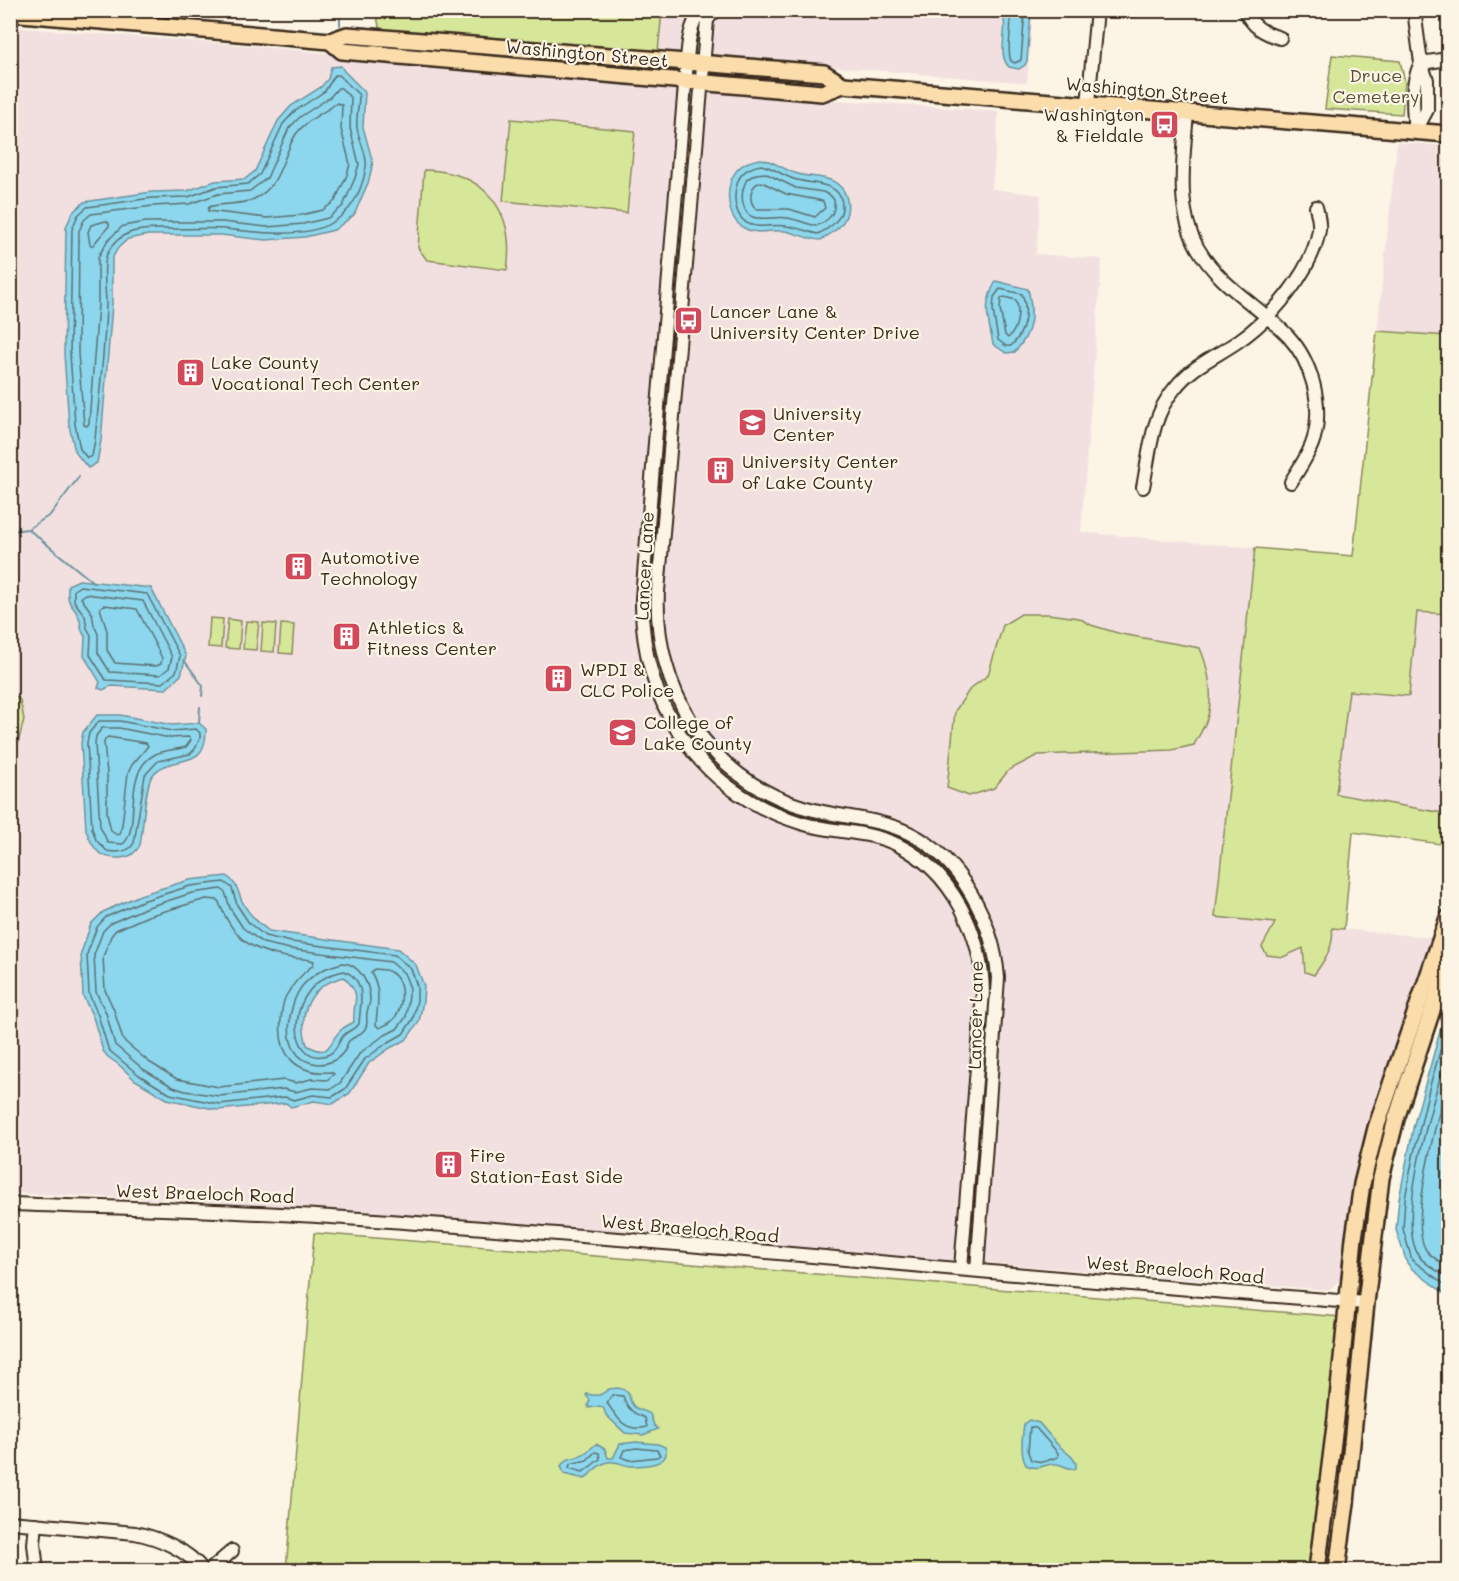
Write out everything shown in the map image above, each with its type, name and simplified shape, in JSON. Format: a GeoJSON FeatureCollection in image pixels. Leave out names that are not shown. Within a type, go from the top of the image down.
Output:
{"type":"FeatureCollection","features":[{"type":"Feature","properties":{"kind":"main road","name":"Washington Street"},"geometry":{"type":"LineString","coordinates":[[10,13],[330,42],[347,35],[687,61],[824,73],[843,85]]}},
{"type":"Feature","properties":{"kind":"main road","name":"Washington Street"},"geometry":{"type":"LineString","coordinates":[[330,42],[342,51],[822,93],[843,85],[1449,134]]}},
{"type":"Feature","properties":{"kind":"main road"},"geometry":{"type":"LineString","coordinates":[[1317,1570],[1362,1184],[1376,1128],[1449,918]]}},
{"type":"Feature","properties":{"kind":"main road"},"geometry":{"type":"LineString","coordinates":[[1337,1570],[1381,1178],[1396,1119],[1449,963]]}},
{"type":"Feature","properties":{"kind":"street","name":"Lancer Lane"},"geometry":{"type":"LineString","coordinates":[[701,10],[695,18],[687,61],[642,598],[642,626],[649,663],[658,694],[673,725],[696,756],[726,785],[758,806],[793,821],[822,829],[881,838],[909,851],[921,859],[942,881],[969,923],[979,950],[982,992],[961,1268]]}},
{"type":"Feature","properties":{"kind":"street","name":"Lancer Lane"},"geometry":{"type":"LineString","coordinates":[[715,10],[707,20],[658,598],[658,620],[665,665],[688,719],[705,743],[734,771],[768,793],[788,802],[826,813],[887,824],[910,834],[933,849],[950,866],[978,905],[989,931],[998,978],[977,1270]]}},
{"type":"Feature","properties":{"kind":"street"},"geometry":{"type":"LineString","coordinates":[[1088,104],[1097,10]]}},
{"type":"Feature","properties":{"kind":"street"},"geometry":{"type":"LineString","coordinates":[[1245,10],[1254,25],[1264,33],[1280,38]]}},
{"type":"Feature","properties":{"kind":"street"},"geometry":{"type":"LineString","coordinates":[[1414,10],[1421,63],[1416,74],[1413,108],[1415,132]]}},
{"type":"Feature","properties":{"kind":"street"},"geometry":{"type":"LineString","coordinates":[[1421,63],[1449,59]]}},
{"type":"Feature","properties":{"kind":"street"},"geometry":{"type":"LineString","coordinates":[[1188,112],[1183,195],[1186,214],[1196,245],[1223,280],[1287,335],[1304,359],[1315,393],[1317,407],[1314,439],[1291,483]]}},
{"type":"Feature","properties":{"kind":"street"},"geometry":{"type":"LineString","coordinates":[[1143,487],[1156,421],[1173,389],[1196,367],[1237,342],[1266,318],[1291,288],[1313,247],[1318,231],[1316,207]]}},
{"type":"Feature","properties":{"kind":"street","name":"West Braeloch Road"},"geometry":{"type":"LineString","coordinates":[[10,1204],[224,1211],[333,1218],[961,1268],[1366,1304]]}},
{"type":"Feature","properties":{"kind":"street"},"geometry":{"type":"LineString","coordinates":[[10,1522],[151,1536],[186,1555],[203,1570]]}},
{"type":"Feature","properties":{"kind":"street"},"geometry":{"type":"LineString","coordinates":[[36,1524],[33,1544],[37,1570]]}},
{"type":"Feature","properties":{"kind":"street"},"geometry":{"type":"LineString","coordinates":[[210,1570],[232,1551]]}},
{"type":"Feature","properties":{"kind":"shaded area"},"geometry":{"type":"Polygon","coordinates":[[[661,11],[1033,11],[1027,83],[658,52],[661,11]]]}},
{"type":"Feature","properties":{"kind":"shaded area","name":"College of Lake County"},"geometry":{"type":"Polygon","coordinates":[[[11,27],[244,45],[530,73],[628,86],[999,111],[992,189],[1041,195],[1036,254],[1102,259],[1081,532],[1255,548],[1215,917],[1437,938],[1404,1029],[1355,1178],[1340,1279],[1329,1290],[202,1201],[11,1193],[11,27]]]}},
{"type":"Feature","properties":{"kind":"shaded area"},"geometry":{"type":"Polygon","coordinates":[[[1397,142],[1448,146],[1448,336],[1377,331],[1397,142]]]}},
{"type":"Feature","properties":{"kind":"shaded area"},"geometry":{"type":"Polygon","coordinates":[[[1417,612],[1448,614],[1448,814],[1336,795],[1349,691],[1417,612]]]}},
{"type":"Feature","properties":{"kind":"green space"},"geometry":{"type":"Polygon","coordinates":[[[108,11],[200,11],[199,19],[108,11]]]}},
{"type":"Feature","properties":{"kind":"green space"},"geometry":{"type":"Polygon","coordinates":[[[376,11],[662,11],[658,52],[630,52],[380,32],[376,11]]]}},
{"type":"Feature","properties":{"kind":"green space"},"geometry":{"type":"Polygon","coordinates":[[[361,42],[544,55],[544,59],[482,59],[361,47],[361,42]]]}},
{"type":"Feature","properties":{"kind":"green space","name":"Druce Cemetery"},"geometry":{"type":"Polygon","coordinates":[[[1332,55],[1400,61],[1405,82],[1402,114],[1325,109],[1332,55]]]}},
{"type":"Feature","properties":{"kind":"green space"},"geometry":{"type":"Polygon","coordinates":[[[688,108],[694,108],[690,158],[684,157],[688,108]]]}},
{"type":"Feature","properties":{"kind":"green space"},"geometry":{"type":"Polygon","coordinates":[[[511,119],[635,131],[627,213],[503,201],[511,119]]]}},
{"type":"Feature","properties":{"kind":"green space"},"geometry":{"type":"Polygon","coordinates":[[[683,161],[689,162],[679,284],[673,283],[683,161]]]}},
{"type":"Feature","properties":{"kind":"green space"},"geometry":{"type":"Polygon","coordinates":[[[424,170],[445,172],[464,178],[492,198],[501,213],[506,230],[509,249],[507,270],[427,260],[418,248],[424,170]]]}},
{"type":"Feature","properties":{"kind":"green space"},"geometry":{"type":"Polygon","coordinates":[[[670,320],[676,320],[658,540],[651,539],[670,320]]]}},
{"type":"Feature","properties":{"kind":"green space"},"geometry":{"type":"Polygon","coordinates":[[[1377,331],[1448,336],[1448,614],[1417,612],[1409,696],[1349,691],[1336,794],[1448,814],[1448,845],[1353,832],[1344,929],[1332,928],[1330,947],[1314,975],[1305,972],[1303,948],[1283,957],[1267,955],[1262,947],[1275,923],[1215,917],[1255,548],[1353,556],[1377,331]]]}},
{"type":"Feature","properties":{"kind":"green space"},"geometry":{"type":"Polygon","coordinates":[[[648,579],[654,579],[658,656],[671,695],[665,698],[648,630],[648,579]]]}},
{"type":"Feature","properties":{"kind":"green space"},"geometry":{"type":"Polygon","coordinates":[[[1021,614],[1048,614],[1079,618],[1091,625],[1121,634],[1200,648],[1208,674],[1210,702],[1207,719],[1194,745],[1172,750],[1038,755],[1009,770],[994,788],[969,796],[947,788],[955,711],[970,689],[988,675],[1003,625],[1021,614]]]}},
{"type":"Feature","properties":{"kind":"green space"},"geometry":{"type":"Polygon","coordinates":[[[210,618],[223,619],[221,648],[208,647],[210,618]]]}},
{"type":"Feature","properties":{"kind":"green space"},"geometry":{"type":"Polygon","coordinates":[[[228,619],[241,621],[239,649],[225,648],[228,619]]]}},
{"type":"Feature","properties":{"kind":"green space"},"geometry":{"type":"Polygon","coordinates":[[[246,621],[259,622],[256,650],[243,649],[246,621]]]}},
{"type":"Feature","properties":{"kind":"green space"},"geometry":{"type":"Polygon","coordinates":[[[263,623],[276,624],[274,652],[261,651],[263,623]]]}},
{"type":"Feature","properties":{"kind":"green space"},"geometry":{"type":"Polygon","coordinates":[[[281,624],[294,625],[292,654],[279,653],[281,624]]]}},
{"type":"Feature","properties":{"kind":"green space"},"geometry":{"type":"Polygon","coordinates":[[[10,693],[20,700],[24,719],[18,744],[11,746],[10,693]]]}},
{"type":"Feature","properties":{"kind":"green space"},"geometry":{"type":"Polygon","coordinates":[[[684,721],[700,744],[720,766],[716,770],[679,724],[684,721]]]}},
{"type":"Feature","properties":{"kind":"green space"},"geometry":{"type":"Polygon","coordinates":[[[741,783],[782,805],[825,819],[824,824],[778,810],[739,788],[741,783]]]}},
{"type":"Feature","properties":{"kind":"green space"},"geometry":{"type":"Polygon","coordinates":[[[862,824],[887,830],[909,840],[930,854],[948,871],[963,891],[985,935],[992,962],[993,987],[987,987],[986,961],[978,933],[946,878],[861,830],[862,824]]]}},
{"type":"Feature","properties":{"kind":"green space"},"geometry":{"type":"Polygon","coordinates":[[[10,881],[17,882],[11,961],[10,881]]]}},
{"type":"Feature","properties":{"kind":"green space"},"geometry":{"type":"Polygon","coordinates":[[[984,1028],[990,1028],[984,1116],[978,1115],[984,1028]]]}},
{"type":"Feature","properties":{"kind":"green space"},"geometry":{"type":"Polygon","coordinates":[[[975,1150],[981,1150],[974,1235],[969,1235],[975,1150]]]}},
{"type":"Feature","properties":{"kind":"green space"},"geometry":{"type":"Polygon","coordinates":[[[314,1233],[1341,1317],[1315,1570],[286,1570],[314,1233]]]}},
{"type":"Feature","properties":{"kind":"water"},"geometry":{"type":"Polygon","coordinates":[[[1001,11],[1031,11],[1027,61],[1019,69],[1009,67],[1005,61],[1003,47],[1005,25],[1001,11]]]}},
{"type":"Feature","properties":{"kind":"water"},"geometry":{"type":"Polygon","coordinates":[[[341,66],[365,92],[363,127],[373,163],[368,183],[354,215],[334,230],[305,237],[266,240],[221,235],[148,235],[128,239],[118,248],[112,259],[112,305],[101,441],[97,463],[88,468],[75,452],[69,425],[64,354],[66,227],[73,212],[84,202],[152,192],[187,191],[215,181],[245,179],[255,171],[278,121],[291,106],[321,87],[328,79],[331,67],[341,66]]]}},
{"type":"Feature","properties":{"kind":"water"},"geometry":{"type":"Polygon","coordinates":[[[761,159],[799,174],[834,182],[847,199],[847,214],[844,221],[821,240],[785,231],[754,232],[744,228],[733,217],[730,209],[730,184],[742,165],[761,159]]]}},
{"type":"Feature","properties":{"kind":"water"},"geometry":{"type":"Polygon","coordinates":[[[996,281],[1028,289],[1031,322],[1021,345],[1015,352],[1006,353],[993,344],[988,305],[996,281]]]}},
{"type":"Feature","properties":{"kind":"water"},"geometry":{"type":"Polygon","coordinates":[[[79,580],[151,588],[186,656],[181,675],[166,689],[111,686],[103,690],[98,688],[100,682],[84,656],[85,636],[80,620],[68,597],[68,585],[79,580]]]}},
{"type":"Feature","properties":{"kind":"water"},"geometry":{"type":"Polygon","coordinates":[[[97,715],[120,715],[172,725],[199,723],[206,729],[205,743],[200,752],[194,757],[159,769],[152,776],[146,798],[140,845],[134,853],[124,858],[102,855],[91,843],[86,830],[81,743],[83,732],[97,715]]]}},
{"type":"Feature","properties":{"kind":"water"},"geometry":{"type":"Polygon","coordinates":[[[227,876],[235,885],[250,914],[269,931],[398,949],[416,965],[424,986],[419,1022],[406,1040],[369,1063],[350,1093],[333,1104],[314,1101],[291,1107],[286,1103],[218,1110],[167,1099],[135,1080],[103,1051],[93,1017],[83,996],[81,953],[91,924],[103,912],[140,895],[189,880],[227,876]],[[344,977],[322,986],[315,993],[305,1011],[304,1033],[307,1045],[321,1051],[325,1050],[341,1030],[354,1022],[356,998],[344,977]]]}},
{"type":"Feature","properties":{"kind":"water"},"geometry":{"type":"Polygon","coordinates":[[[1448,1003],[1448,1296],[1407,1263],[1396,1230],[1399,1199],[1414,1124],[1448,1003]]]}},
{"type":"Feature","properties":{"kind":"water"},"geometry":{"type":"Polygon","coordinates":[[[618,1388],[629,1394],[636,1408],[650,1414],[658,1429],[643,1435],[625,1433],[600,1406],[589,1408],[590,1400],[587,1394],[597,1395],[609,1389],[618,1388]]]}},
{"type":"Feature","properties":{"kind":"water"},"geometry":{"type":"Polygon","coordinates":[[[1029,1420],[1039,1423],[1072,1457],[1076,1463],[1076,1469],[1057,1464],[1036,1468],[1026,1465],[1022,1440],[1024,1424],[1029,1420]]]}},
{"type":"Feature","properties":{"kind":"water"},"geometry":{"type":"Polygon","coordinates":[[[636,1442],[665,1447],[664,1458],[643,1466],[608,1462],[599,1466],[585,1479],[564,1474],[561,1466],[563,1463],[580,1456],[596,1444],[605,1449],[608,1458],[613,1458],[620,1444],[636,1442]]]}},
{"type":"Feature","properties":{"kind":"waterway"},"geometry":{"type":"LineString","coordinates":[[340,10],[340,25]]}},
{"type":"Feature","properties":{"kind":"waterway"},"geometry":{"type":"LineString","coordinates":[[10,531],[28,529],[50,515],[79,477]]}},
{"type":"Feature","properties":{"kind":"waterway"},"geometry":{"type":"LineString","coordinates":[[28,529],[94,583]]}},
{"type":"Feature","properties":{"kind":"waterway"},"geometry":{"type":"LineString","coordinates":[[184,660],[203,686],[202,696]]}},
{"type":"Feature","properties":{"kind":"waterway"},"geometry":{"type":"LineString","coordinates":[[199,723],[200,707]]}},
{"type":"Feature","properties":{"kind":"place","name":"Washington & Fieldale"},"geometry":{"type":"Point","coordinates":[1165,124]}},
{"type":"Feature","properties":{"kind":"place","name":"Lancer Lane & University Center Drive"},"geometry":{"type":"Point","coordinates":[689,321]}},
{"type":"Feature","properties":{"kind":"place","name":"Lake County Vocational Tech Center"},"geometry":{"type":"Point","coordinates":[190,372]}},
{"type":"Feature","properties":{"kind":"place","name":"University Center"},"geometry":{"type":"Point","coordinates":[752,423]}},
{"type":"Feature","properties":{"kind":"place","name":"University Center of Lake County"},"geometry":{"type":"Point","coordinates":[721,471]}},
{"type":"Feature","properties":{"kind":"place","name":"Automotive Technology"},"geometry":{"type":"Point","coordinates":[299,567]}},
{"type":"Feature","properties":{"kind":"place","name":"Athletics & Fitness Center"},"geometry":{"type":"Point","coordinates":[346,637]}},
{"type":"Feature","properties":{"kind":"place","name":"WPDI & CLC Police"},"geometry":{"type":"Point","coordinates":[559,679]}},
{"type":"Feature","properties":{"kind":"place","name":"College of Lake County"},"geometry":{"type":"Point","coordinates":[623,732]}},
{"type":"Feature","properties":{"kind":"place","name":"Fire Station-East Side"},"geometry":{"type":"Point","coordinates":[449,1165]}}]}
